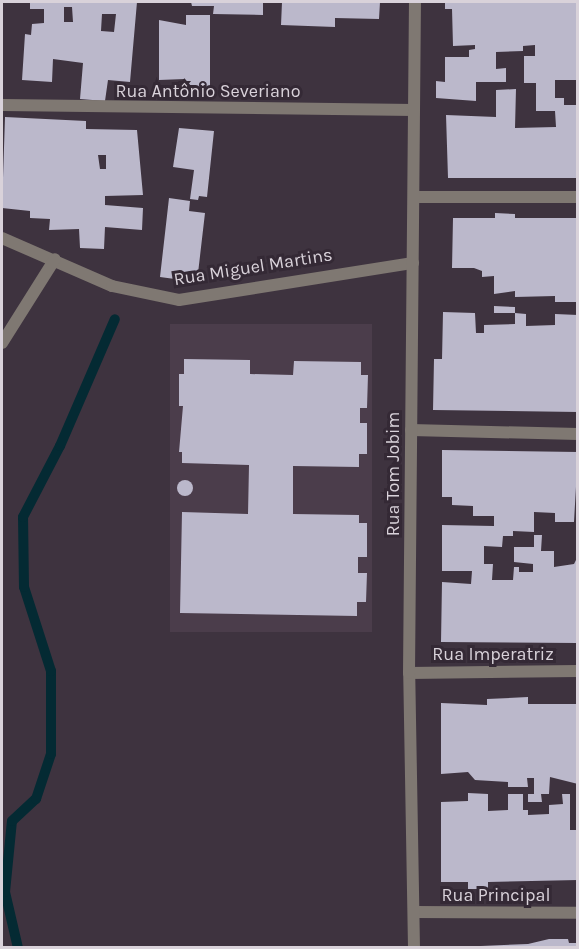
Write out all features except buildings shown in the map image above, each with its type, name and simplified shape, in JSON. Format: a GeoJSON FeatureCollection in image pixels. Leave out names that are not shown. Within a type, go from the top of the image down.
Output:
{"type":"FeatureCollection","features":[{"type":"Feature","properties":{"kind":"street","name":"Rua Tom Jobim"},"geometry":{"type":"LineString","coordinates":[[414,948],[409,673],[415,2]]}},
{"type":"Feature","properties":{"kind":"street","name":"Rua Antônio Severiano"},"geometry":{"type":"LineString","coordinates":[[2,105],[414,110]]}},
{"type":"Feature","properties":{"kind":"street"},"geometry":{"type":"LineString","coordinates":[[414,197],[578,197]]}},
{"type":"Feature","properties":{"kind":"street","name":"Rua Miguel Martins"},"geometry":{"type":"LineString","coordinates":[[2,238],[55,259],[112,286],[179,300],[413,263]]}},
{"type":"Feature","properties":{"kind":"street"},"geometry":{"type":"LineString","coordinates":[[2,343],[55,259]]}},
{"type":"Feature","properties":{"kind":"street"},"geometry":{"type":"LineString","coordinates":[[411,430],[578,434]]}},
{"type":"Feature","properties":{"kind":"street","name":"Rua Imperatriz"},"geometry":{"type":"LineString","coordinates":[[409,673],[578,672]]}},
{"type":"Feature","properties":{"kind":"street","name":"Rua Principal"},"geometry":{"type":"LineString","coordinates":[[414,912],[578,913]]}},
{"type":"Feature","properties":{"kind":"shaded area"},"geometry":{"type":"Polygon","coordinates":[[[170,324],[372,324],[372,632],[170,632],[170,324]]]}},
{"type":"Feature","properties":{"kind":"waterway"},"geometry":{"type":"LineString","coordinates":[[18,948],[5,892],[12,821],[36,799],[51,754],[51,671],[24,587],[23,517],[60,446],[115,319]]}}]}
